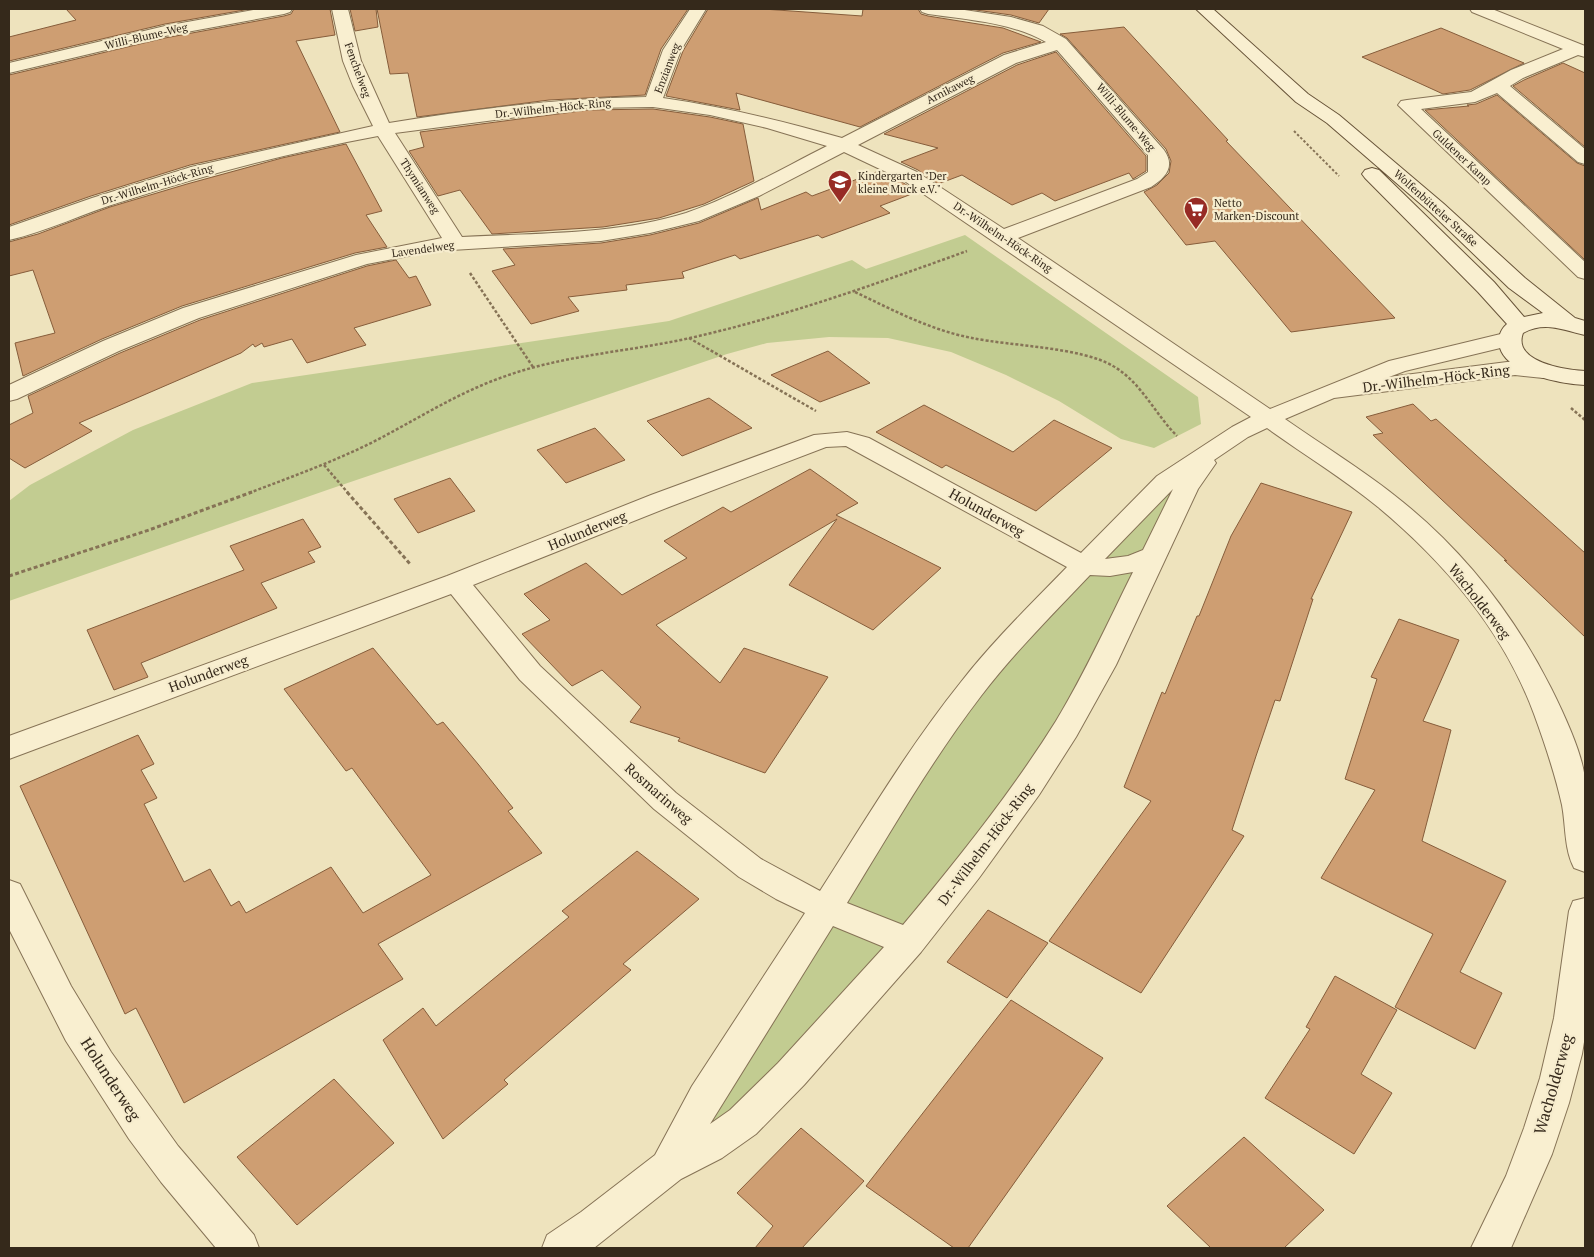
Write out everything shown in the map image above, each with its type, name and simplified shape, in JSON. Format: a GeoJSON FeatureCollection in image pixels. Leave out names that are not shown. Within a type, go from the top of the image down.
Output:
{"type":"FeatureCollection","features":[{"type":"Feature","properties":{"kind":"street","name":"Willi-Blume-Weg"},"geometry":{"type":"LineString","coordinates":[[9,68],[165,31],[284,9]]}},
{"type":"Feature","properties":{"kind":"street","name":"Fenchelweg"},"geometry":{"type":"LineString","coordinates":[[340,9],[352,61],[384,129]]}},
{"type":"Feature","properties":{"kind":"street","name":"Enzianweg"},"geometry":{"type":"LineString","coordinates":[[653,102],[672,50],[698,9]]}},
{"type":"Feature","properties":{"kind":"street","name":"Willi-Blume-Weg"},"geometry":{"type":"LineString","coordinates":[[928,9],[1011,22],[1037,30],[1060,43],[1157,154],[1160,169],[1157,174],[1144,183],[1002,237]]}},
{"type":"Feature","properties":{"kind":"street","name":"Wolfenbütteler Straße"},"geometry":{"type":"LineString","coordinates":[[1204,9],[1302,98],[1333,119],[1437,208],[1517,283],[1576,325]]}},
{"type":"Feature","properties":{"kind":"street","name":"Guldener Kamp"},"geometry":{"type":"LineString","coordinates":[[1478,9],[1582,50]]}},
{"type":"Feature","properties":{"kind":"street","name":"Arnikaweg"},"geometry":{"type":"LineString","coordinates":[[844,145],[1010,59],[1060,43]]}},
{"type":"Feature","properties":{"kind":"street","name":"Guldener Kamp"},"geometry":{"type":"LineString","coordinates":[[1582,50],[1517,74],[1476,97],[1408,105],[1585,273]]}},
{"type":"Feature","properties":{"kind":"street"},"geometry":{"type":"LineString","coordinates":[[1498,85],[1585,158]]}},
{"type":"Feature","properties":{"kind":"street","name":"Wolfenbütteler Straße"},"geometry":{"type":"LineString","coordinates":[[1302,98],[1320,122],[1486,287],[1514,332]]}},
{"type":"Feature","properties":{"kind":"street","name":"Dr.-Wilhelm-Höck-Ring"},"geometry":{"type":"LineString","coordinates":[[9,234],[178,176],[336,138],[384,129],[441,120],[588,103],[653,102],[742,115],[844,145],[910,176],[1268,418]]}},
{"type":"Feature","properties":{"kind":"street","name":"Thymianweg"},"geometry":{"type":"LineString","coordinates":[[384,129],[456,244]]}},
{"type":"Feature","properties":{"kind":"street","name":"Lavendelweg"},"geometry":{"type":"LineString","coordinates":[[9,394],[156,327],[218,304],[363,260],[410,249],[456,244],[601,235],[674,222],[729,203],[844,145]]}},
{"type":"Feature","properties":{"kind":"street","name":"Wolfenbütteler Straße"},"geometry":{"type":"LineString","coordinates":[[1576,325],[1540,320],[1514,332],[1510,345],[1514,353],[1521,360],[1543,371],[1580,383]]}},
{"type":"Feature","properties":{"kind":"street","name":"Dr.-Wilhelm-Höck-Ring"},"geometry":{"type":"LineString","coordinates":[[668,1168],[705,1098],[934,739],[971,689],[1014,638],[1083,565],[1166,482],[1240,432],[1328,392],[1396,366],[1514,332]]}},
{"type":"Feature","properties":{"kind":"street","name":"Dr.-Wilhelm-Höck-Ring"},"geometry":{"type":"LineString","coordinates":[[1328,392],[1515,368],[1543,371]]}},
{"type":"Feature","properties":{"kind":"street","name":"Wacholderweg"},"geometry":{"type":"LineString","coordinates":[[1268,418],[1386,501],[1437,548],[1489,607],[1528,671],[1545,703],[1560,740],[1579,810],[1585,859]]}},
{"type":"Feature","properties":{"kind":"street","name":"Holunderweg"},"geometry":{"type":"LineString","coordinates":[[9,748],[445,586],[807,445],[833,439],[848,439],[860,443],[1083,565],[1095,569],[1133,564],[1154,556]]}},
{"type":"Feature","properties":{"kind":"street","name":"Dr.-Wilhelm-Höck-Ring"},"geometry":{"type":"LineString","coordinates":[[561,1248],[595,1225],[668,1168],[709,1146],[743,1122],[791,1074],[909,942],[968,870],[1028,788],[1066,729],[1102,665],[1186,488],[1208,454]]}},
{"type":"Feature","properties":{"kind":"street","name":"Rosmarinweg"},"geometry":{"type":"LineString","coordinates":[[445,586],[507,647],[530,673],[665,801],[750,868],[787,890],[827,909],[909,942]]}},
{"type":"Feature","properties":{"kind":"street","name":"Holunderweg"},"geometry":{"type":"LineString","coordinates":[[9,893],[22,923],[64,1004],[104,1071],[165,1158],[240,1248]]}},
{"type":"Feature","properties":{"kind":"street","name":"Wacholderweg"},"geometry":{"type":"LineString","coordinates":[[1490,1248],[1526,1171],[1556,1085],[1572,1014],[1585,911]]}},
{"type":"Feature","properties":{"kind":"path"},"geometry":{"type":"LineString","coordinates":[[9,576],[149,530],[324,465],[373,442],[473,388],[533,367],[568,358],[689,338],[855,292],[927,267],[1002,237]]}},
{"type":"Feature","properties":{"kind":"path"},"geometry":{"type":"LineString","coordinates":[[456,244],[460,259],[533,367]]}},
{"type":"Feature","properties":{"kind":"path"},"geometry":{"type":"LineString","coordinates":[[855,292],[940,330],[976,339],[1085,356],[1112,365],[1136,384],[1164,424],[1208,454]]}},
{"type":"Feature","properties":{"kind":"path"},"geometry":{"type":"LineString","coordinates":[[689,338],[842,425],[860,443]]}},
{"type":"Feature","properties":{"kind":"path"},"geometry":{"type":"LineString","coordinates":[[324,465],[445,586]]}},
{"type":"Feature","properties":{"kind":"green space"},"geometry":{"type":"Polygon","coordinates":[[[965,235],[1198,397],[1201,424],[1154,448],[1121,439],[1059,401],[1006,375],[951,352],[888,338],[829,337],[767,343],[727,354],[330,489],[9,601],[9,501],[30,485],[133,430],[252,383],[669,321],[852,260],[866,269],[965,235]]]}},
{"type":"Feature","properties":{"kind":"green space"},"geometry":{"type":"Polygon","coordinates":[[[1214,451],[1066,729],[791,1074],[668,1167],[934,739],[1083,565],[1214,451]]]}},
{"type":"Feature","properties":{"kind":"building"},"geometry":{"type":"Polygon","coordinates":[[[66,9],[250,9],[165,24],[9,61],[9,37],[76,20],[66,9]]]}},
{"type":"Feature","properties":{"kind":"building"},"geometry":{"type":"Polygon","coordinates":[[[294,9],[330,9],[335,35],[296,41],[340,132],[190,165],[91,196],[9,225],[9,75],[165,38],[284,16],[291,14],[294,9]]]}},
{"type":"Feature","properties":{"kind":"building"},"geometry":{"type":"Polygon","coordinates":[[[350,9],[376,9],[378,27],[355,31],[350,9]]]}},
{"type":"Feature","properties":{"kind":"building"},"geometry":{"type":"Polygon","coordinates":[[[377,9],[688,9],[661,49],[645,95],[549,100],[417,117],[408,73],[390,74],[377,9]]]}},
{"type":"Feature","properties":{"kind":"building"},"geometry":{"type":"Polygon","coordinates":[[[708,9],[763,9],[862,16],[863,9],[918,9],[921,14],[928,16],[1003,28],[1041,42],[1003,53],[860,127],[736,93],[740,110],[666,96],[683,51],[708,9]]]}},
{"type":"Feature","properties":{"kind":"building"},"geometry":{"type":"Polygon","coordinates":[[[969,9],[1049,9],[1039,23],[1011,15],[969,9]]]}},
{"type":"Feature","properties":{"kind":"building"},"geometry":{"type":"Polygon","coordinates":[[[1124,27],[1228,140],[1226,141],[1395,318],[1291,332],[1215,241],[1186,245],[1144,192],[1157,185],[1169,173],[1171,161],[1166,149],[1067,38],[1060,34],[1124,27]]]}},
{"type":"Feature","properties":{"kind":"building"},"geometry":{"type":"Polygon","coordinates":[[[1441,28],[1524,63],[1470,90],[1443,94],[1362,57],[1441,28]]]}},
{"type":"Feature","properties":{"kind":"building"},"geometry":{"type":"Polygon","coordinates":[[[1056,52],[1146,156],[1146,171],[1133,179],[1129,173],[1055,201],[1042,193],[1012,205],[962,175],[938,184],[918,170],[901,162],[938,148],[884,134],[1017,65],[1056,52]]]}},
{"type":"Feature","properties":{"kind":"building"},"geometry":{"type":"Polygon","coordinates":[[[1563,63],[1585,73],[1585,147],[1513,86],[1563,63]]]}},
{"type":"Feature","properties":{"kind":"building"},"geometry":{"type":"Polygon","coordinates":[[[1497,95],[1577,163],[1585,166],[1585,260],[1425,110],[1469,106],[1467,105],[1476,104],[1497,95]]]}},
{"type":"Feature","properties":{"kind":"building"},"geometry":{"type":"Polygon","coordinates":[[[653,109],[743,124],[754,181],[704,204],[659,218],[603,227],[492,234],[460,190],[438,196],[409,151],[424,147],[420,132],[588,110],[653,109]]]}},
{"type":"Feature","properties":{"kind":"building"},"geometry":{"type":"Polygon","coordinates":[[[346,144],[382,211],[366,215],[387,247],[355,253],[182,306],[102,339],[23,376],[15,343],[55,333],[33,270],[9,276],[9,242],[38,234],[110,207],[187,184],[282,158],[346,144]]]}},
{"type":"Feature","properties":{"kind":"building"},"geometry":{"type":"Polygon","coordinates":[[[879,171],[917,192],[880,206],[890,213],[822,238],[818,235],[740,259],[735,255],[682,272],[684,278],[626,285],[627,290],[568,297],[579,311],[531,324],[492,271],[515,265],[503,249],[601,243],[650,235],[699,223],[758,198],[761,210],[806,192],[812,196],[879,171]]]}},
{"type":"Feature","properties":{"kind":"building"},"geometry":{"type":"Polygon","coordinates":[[[396,260],[409,278],[416,276],[431,305],[354,328],[366,345],[307,363],[292,339],[264,347],[262,343],[255,347],[253,344],[241,353],[79,423],[92,431],[25,468],[9,458],[9,425],[33,413],[28,396],[120,353],[200,320],[367,266],[396,260]]]}},
{"type":"Feature","properties":{"kind":"building"},"geometry":{"type":"Polygon","coordinates":[[[828,351],[870,383],[820,402],[771,375],[828,351]]]}},
{"type":"Feature","properties":{"kind":"building"},"geometry":{"type":"Polygon","coordinates":[[[709,398],[752,428],[682,456],[647,421],[709,398]]]}},
{"type":"Feature","properties":{"kind":"building"},"geometry":{"type":"Polygon","coordinates":[[[1413,404],[1431,421],[1436,419],[1585,553],[1585,637],[1373,435],[1383,433],[1366,417],[1413,404]]]}},
{"type":"Feature","properties":{"kind":"building"},"geometry":{"type":"Polygon","coordinates":[[[924,405],[1013,452],[1054,420],[1112,448],[1036,511],[946,465],[942,468],[876,432],[924,405]]]}},
{"type":"Feature","properties":{"kind":"building"},"geometry":{"type":"Polygon","coordinates":[[[595,428],[625,460],[566,483],[537,450],[595,428]]]}},
{"type":"Feature","properties":{"kind":"building"},"geometry":{"type":"Polygon","coordinates":[[[810,469],[858,503],[836,515],[941,568],[873,630],[789,585],[837,519],[656,625],[720,683],[744,648],[828,677],[765,773],[678,741],[680,738],[630,722],[641,707],[602,670],[572,686],[522,634],[550,620],[524,594],[586,563],[622,595],[687,558],[664,541],[723,507],[731,512],[810,469]]]}},
{"type":"Feature","properties":{"kind":"building"},"geometry":{"type":"Polygon","coordinates":[[[450,478],[475,511],[418,533],[394,499],[450,478]]]}},
{"type":"Feature","properties":{"kind":"building"},"geometry":{"type":"Polygon","coordinates":[[[1261,483],[1352,512],[1311,599],[1313,599],[1280,701],[1275,700],[1256,756],[1232,830],[1244,836],[1141,993],[1049,941],[1151,801],[1124,787],[1162,692],[1165,694],[1231,536],[1261,483]]]}},
{"type":"Feature","properties":{"kind":"building"},"geometry":{"type":"Polygon","coordinates":[[[303,519],[321,547],[308,552],[315,562],[261,583],[277,608],[141,663],[148,677],[114,690],[87,630],[244,570],[230,546],[303,519]]]}},
{"type":"Feature","properties":{"kind":"building"},"geometry":{"type":"Polygon","coordinates":[[[1399,619],[1459,640],[1423,721],[1451,730],[1422,841],[1506,881],[1460,972],[1502,993],[1475,1049],[1395,1007],[1433,934],[1321,878],[1375,790],[1345,779],[1377,679],[1371,677],[1399,619]]]}},
{"type":"Feature","properties":{"kind":"building"},"geometry":{"type":"Polygon","coordinates":[[[373,648],[437,725],[443,722],[478,764],[513,808],[508,811],[542,853],[378,944],[403,979],[184,1103],[136,1008],[125,1014],[20,786],[138,735],[154,764],[141,770],[157,798],[144,804],[184,882],[210,869],[231,906],[239,901],[246,913],[331,867],[363,913],[431,875],[352,768],[346,771],[284,689],[373,648]]]}},
{"type":"Feature","properties":{"kind":"building"},"geometry":{"type":"Polygon","coordinates":[[[637,851],[699,899],[623,964],[631,970],[504,1080],[508,1084],[443,1139],[383,1040],[423,1008],[436,1026],[569,917],[562,911],[637,851]]]}},
{"type":"Feature","properties":{"kind":"building"},"geometry":{"type":"Polygon","coordinates":[[[988,910],[1048,943],[1007,998],[947,962],[988,910]]]}},
{"type":"Feature","properties":{"kind":"building"},"geometry":{"type":"Polygon","coordinates":[[[1335,976],[1397,1010],[1361,1074],[1392,1093],[1354,1154],[1265,1098],[1310,1029],[1306,1027],[1335,976]]]}},
{"type":"Feature","properties":{"kind":"building"},"geometry":{"type":"Polygon","coordinates":[[[1011,1000],[1103,1058],[968,1248],[954,1248],[866,1186],[1011,1000]]]}},
{"type":"Feature","properties":{"kind":"building"},"geometry":{"type":"Polygon","coordinates":[[[334,1079],[394,1143],[297,1225],[237,1157],[334,1079]]]}},
{"type":"Feature","properties":{"kind":"building"},"geometry":{"type":"Polygon","coordinates":[[[801,1128],[864,1181],[802,1248],[755,1248],[773,1226],[737,1193],[801,1128]]]}},
{"type":"Feature","properties":{"kind":"building"},"geometry":{"type":"Polygon","coordinates":[[[1244,1137],[1324,1210],[1284,1248],[1211,1248],[1167,1206],[1244,1137]]]}},
{"type":"Feature","properties":{"kind":"place","name":"Kindergarten \"Der kleine Muck e.V.\""},"geometry":{"type":"Point","coordinates":[840,203]}},
{"type":"Feature","properties":{"kind":"place","name":"Netto Marken-Discount"},"geometry":{"type":"Point","coordinates":[1196,230]}}]}
